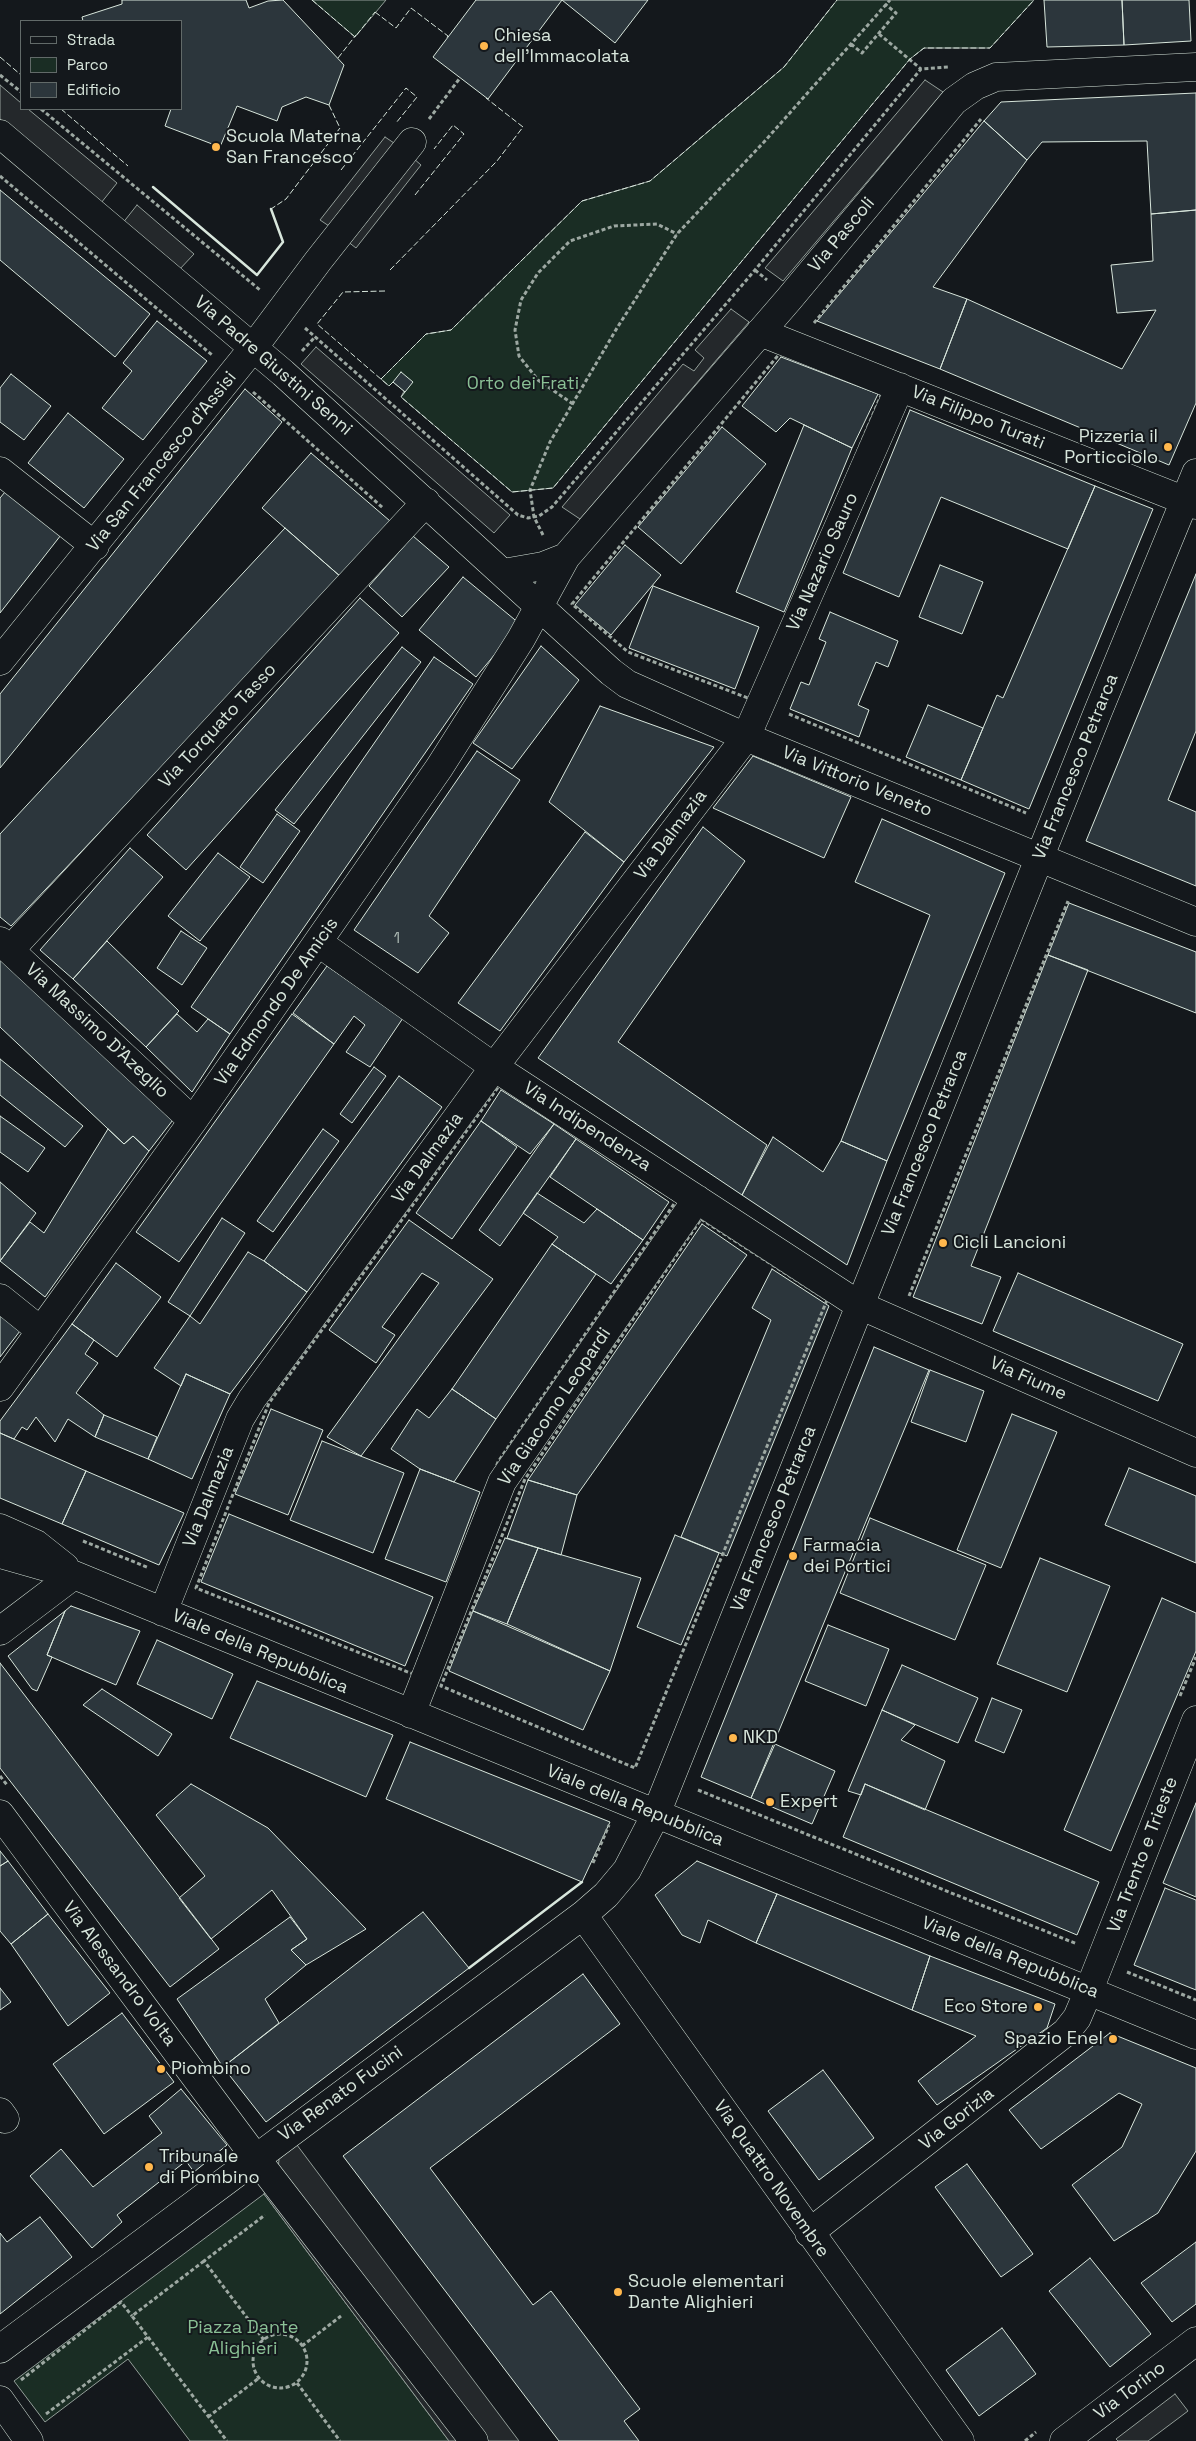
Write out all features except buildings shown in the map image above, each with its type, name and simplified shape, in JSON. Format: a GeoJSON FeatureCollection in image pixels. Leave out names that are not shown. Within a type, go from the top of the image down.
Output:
{"type":"FeatureCollection","features":[{"type":"Feature","properties":{"kind":"street","name":"Via Pascoli"},"geometry":{"type":"LineString","coordinates":[[503,573],[543,566],[556,549],[760,332],[954,102],[974,86],[996,77],[1196,67]]}},
{"type":"Feature","properties":{"kind":"street","name":"Via Padre Giustini Senni"},"geometry":{"type":"LineString","coordinates":[[0,134],[253,348],[426,502],[539,607]]}},
{"type":"Feature","properties":{"kind":"street","name":"Via San Francesco d'Assisi"},"geometry":{"type":"LineString","coordinates":[[0,661],[95,546],[253,348],[318,261],[412,142]]}},
{"type":"Feature","properties":{"kind":"street","name":"Via Filippo Turati"},"geometry":{"type":"LineString","coordinates":[[760,332],[1190,502]]}},
{"type":"Feature","properties":{"kind":"street","name":"Via Nazario Sauro"},"geometry":{"type":"LineString","coordinates":[[746,737],[900,387]]}},
{"type":"Feature","properties":{"kind":"street"},"geometry":{"type":"LineString","coordinates":[[0,471],[95,546]]}},
{"type":"Feature","properties":{"kind":"street","name":"Via Francesco Petrarca"},"geometry":{"type":"LineString","coordinates":[[656,1814],[1040,858],[1190,502],[1196,472]]}},
{"type":"Feature","properties":{"kind":"street","name":"Via Torquato Tasso"},"geometry":{"type":"LineString","coordinates":[[5,946],[426,502]]}},
{"type":"Feature","properties":{"kind":"street","name":"Via Pascoli"},"geometry":{"type":"LineString","coordinates":[[539,607],[556,549]]}},
{"type":"Feature","properties":{"kind":"street","name":"Via Vittorio Veneto"},"geometry":{"type":"LineString","coordinates":[[539,607],[611,672],[627,684],[746,737],[1196,922]]}},
{"type":"Feature","properties":{"kind":"street","name":"Via Edmondo De Amicis"},"geometry":{"type":"LineString","coordinates":[[0,1387],[193,1120],[439,768],[539,607]]}},
{"type":"Feature","properties":{"kind":"street","name":"Via Dalmazia"},"geometry":{"type":"LineString","coordinates":[[163,1612],[240,1419],[252,1399],[494,1067],[746,737]]}},
{"type":"Feature","properties":{"kind":"street","name":"Via Indipendenza"},"geometry":{"type":"LineString","coordinates":[[318,943],[686,1200],[859,1305]]}},
{"type":"Feature","properties":{"kind":"street","name":"Via Massimo D'Azeglio"},"geometry":{"type":"LineString","coordinates":[[5,946],[193,1120]]}},
{"type":"Feature","properties":{"kind":"street","name":"Via Giacomo Leopardi"},"geometry":{"type":"LineString","coordinates":[[411,1714],[502,1482],[686,1200]]}},
{"type":"Feature","properties":{"kind":"street"},"geometry":{"type":"LineString","coordinates":[[0,1298],[41,1330]]}},
{"type":"Feature","properties":{"kind":"street","name":"Via Fiume"},"geometry":{"type":"LineString","coordinates":[[859,1305],[1196,1452]]}},
{"type":"Feature","properties":{"kind":"street"},"geometry":{"type":"LineString","coordinates":[[0,1528],[36,1544],[74,1575]]}},
{"type":"Feature","properties":{"kind":"street"},"geometry":{"type":"LineString","coordinates":[[0,1554],[74,1575]]}},
{"type":"Feature","properties":{"kind":"street"},"geometry":{"type":"LineString","coordinates":[[0,1630],[74,1575]]}},
{"type":"Feature","properties":{"kind":"street","name":"Viale della Repubblica"},"geometry":{"type":"LineString","coordinates":[[74,1575],[1196,2035]]}},
{"type":"Feature","properties":{"kind":"street","name":"Via Trento e Trieste"},"geometry":{"type":"LineString","coordinates":[[1089,1990],[1186,1712]]}},
{"type":"Feature","properties":{"kind":"street","name":"Via Alessandro Volta"},"geometry":{"type":"LineString","coordinates":[[0,1814],[255,2157],[474,2441]]}},
{"type":"Feature","properties":{"kind":"street","name":"Via Renato Fucini"},"geometry":{"type":"LineString","coordinates":[[0,2350],[255,2157],[583,1915],[606,1895],[627,1870],[656,1814]]}},
{"type":"Feature","properties":{"kind":"street","name":"Via Quattro Novembre"},"geometry":{"type":"LineString","coordinates":[[583,1915],[809,2233],[960,2441]]}},
{"type":"Feature","properties":{"kind":"street","name":"Via Gorizia"},"geometry":{"type":"LineString","coordinates":[[809,2233],[1051,2046],[1077,2018],[1089,1990]]}},
{"type":"Feature","properties":{"kind":"street","name":"Via Torino"},"geometry":{"type":"LineString","coordinates":[[1064,2441],[1196,2341]]}},
{"type":"Feature","properties":{"kind":"street"},"geometry":{"type":"LineString","coordinates":[[0,2400],[29,2441]]}},
{"type":"Feature","properties":{"kind":"path"},"geometry":{"type":"LineString","coordinates":[[556,549],[534,517],[530,490],[550,442],[617,328],[677,234],[764,142],[890,0]]}},
{"type":"Feature","properties":{"kind":"path"},"geometry":{"type":"LineString","coordinates":[[851,44],[862,53],[879,34],[896,13],[886,4]]}},
{"type":"Feature","properties":{"kind":"path"},"geometry":{"type":"LineString","coordinates":[[879,34],[921,69],[951,67]]}},
{"type":"Feature","properties":{"kind":"path"},"geometry":{"type":"LineString","coordinates":[[42,110],[283,310],[518,515],[528,518],[534,517],[552,507],[755,270],[921,69]]}},
{"type":"Feature","properties":{"kind":"path"},"geometry":{"type":"LineString","coordinates":[[0,75],[20,91]]}},
{"type":"Feature","properties":{"kind":"path"},"geometry":{"type":"LineString","coordinates":[[412,142],[460,78]]}},
{"type":"Feature","properties":{"kind":"path"},"geometry":{"type":"LineString","coordinates":[[817,324],[814,323],[987,112]]}},
{"type":"Feature","properties":{"kind":"path"},"geometry":{"type":"LineString","coordinates":[[0,176],[216,358]]}},
{"type":"Feature","properties":{"kind":"path"},"geometry":{"type":"LineString","coordinates":[[573,404],[538,380],[519,356],[515,330],[521,300],[538,273],[570,241],[614,226],[657,224],[677,234]]}},
{"type":"Feature","properties":{"kind":"path"},"geometry":{"type":"LineString","coordinates":[[780,353],[882,392],[753,700],[628,652],[572,604],[780,353]]}},
{"type":"Feature","properties":{"kind":"path"},"geometry":{"type":"LineString","coordinates":[[250,390],[388,513]]}},
{"type":"Feature","properties":{"kind":"path"},"geometry":{"type":"LineString","coordinates":[[783,712],[1026,813]]}},
{"type":"Feature","properties":{"kind":"path"},"geometry":{"type":"LineString","coordinates":[[907,1301],[1069,898]]}},
{"type":"Feature","properties":{"kind":"path"},"geometry":{"type":"LineString","coordinates":[[502,1082],[686,1200],[498,1462],[413,1674],[196,1588],[269,1403],[502,1082]]}},
{"type":"Feature","properties":{"kind":"path"},"geometry":{"type":"LineString","coordinates":[[701,1220],[827,1300],[721,1557],[635,1768],[441,1686],[525,1479],[701,1220]]}},
{"type":"Feature","properties":{"kind":"path"},"geometry":{"type":"LineString","coordinates":[[79,1540],[150,1569]]}},
{"type":"Feature","properties":{"kind":"path"},"geometry":{"type":"LineString","coordinates":[[1186,1712],[1196,1657]]}},
{"type":"Feature","properties":{"kind":"path"},"geometry":{"type":"LineString","coordinates":[[698,1790],[1076,1945],[1078,1941]]}},
{"type":"Feature","properties":{"kind":"path"},"geometry":{"type":"LineString","coordinates":[[590,1869],[611,1820]]}},
{"type":"Feature","properties":{"kind":"path"},"geometry":{"type":"LineString","coordinates":[[1128,1966],[1126,1971],[1196,2000]]}},
{"type":"Feature","properties":{"kind":"path"},"geometry":{"type":"LineString","coordinates":[[132,2316],[287,2198]]}},
{"type":"Feature","properties":{"kind":"path"},"geometry":{"type":"LineString","coordinates":[[204,2261],[264,2340]]}},
{"type":"Feature","properties":{"kind":"path"},"geometry":{"type":"LineString","coordinates":[[23,2384],[20,2380],[121,2302],[227,2441]]}},
{"type":"Feature","properties":{"kind":"path"},"geometry":{"type":"LineString","coordinates":[[302,2346],[343,2314]]}},
{"type":"Feature","properties":{"kind":"path"},"geometry":{"type":"LineString","coordinates":[[277,2334],[288,2335],[297,2340],[302,2346],[308,2365],[306,2372],[297,2383],[288,2388],[270,2387],[259,2378],[256,2373],[254,2358],[260,2344],[264,2340],[277,2334]]}},
{"type":"Feature","properties":{"kind":"path"},"geometry":{"type":"LineString","coordinates":[[41,2408],[46,2415],[148,2337]]}},
{"type":"Feature","properties":{"kind":"path"},"geometry":{"type":"LineString","coordinates":[[208,2417],[259,2378]]}},
{"type":"Feature","properties":{"kind":"path"},"geometry":{"type":"LineString","coordinates":[[297,2383],[340,2441]]}},
{"type":"Feature","properties":{"kind":"green space"},"geometry":{"type":"Polygon","coordinates":[[[312,0],[386,0],[355,37],[312,0]]]}},
{"type":"Feature","properties":{"kind":"green space","name":"Orto dei Frati"},"geometry":{"type":"Polygon","coordinates":[[[837,0],[1034,0],[990,48],[924,48],[910,59],[553,488],[512,492],[401,397],[404,391],[393,382],[389,386],[381,379],[426,334],[451,330],[582,201],[650,181],[784,67],[837,0]]]}},
{"type":"Feature","properties":{"kind":"green space","name":"Piazza Dante Alighieri"},"geometry":{"type":"Polygon","coordinates":[[[264,2194],[449,2441],[190,2441],[128,2359],[45,2422],[14,2381],[264,2194]]]}},
{"type":"Feature","properties":{"kind":"shaded area"},"geometry":{"type":"Polygon","coordinates":[[[925,80],[943,92],[783,281],[765,268],[925,80]]]}},
{"type":"Feature","properties":{"kind":"shaded area"},"geometry":{"type":"Polygon","coordinates":[[[0,85],[20,102],[20,110],[29,110],[117,183],[101,203],[0,119],[0,85]]]}},
{"type":"Feature","properties":{"kind":"shaded area"},"geometry":{"type":"Polygon","coordinates":[[[385,137],[394,143],[329,226],[320,220],[385,137]]]}},
{"type":"Feature","properties":{"kind":"shaded area"},"geometry":{"type":"Polygon","coordinates":[[[413,158],[421,165],[356,248],[347,241],[413,158]]]}},
{"type":"Feature","properties":{"kind":"shaded area"},"geometry":{"type":"Polygon","coordinates":[[[137,205],[194,254],[178,271],[122,224],[137,205]]]}},
{"type":"Feature","properties":{"kind":"shaded area"},"geometry":{"type":"Polygon","coordinates":[[[731,309],[749,322],[580,519],[562,507],[683,364],[694,371],[704,358],[695,350],[731,309]]]}},
{"type":"Feature","properties":{"kind":"shaded area"},"geometry":{"type":"Polygon","coordinates":[[[316,347],[510,515],[494,533],[301,364],[316,347]]]}},
{"type":"Feature","properties":{"kind":"shaded area"},"geometry":{"type":"Polygon","coordinates":[[[297,2145],[519,2441],[449,2441],[264,2194],[278,2171],[279,2159],[297,2145]]]}},
{"type":"Feature","properties":{"kind":"shaded area"},"geometry":{"type":"Polygon","coordinates":[[[1175,2394],[1188,2411],[1148,2441],[1118,2441],[1116,2439],[1175,2394]]]}},
{"type":"Feature","properties":{"kind":"fence"},"geometry":{"type":"LineString","coordinates":[[312,0],[355,37],[375,12]]}},
{"type":"Feature","properties":{"kind":"fence"},"geometry":{"type":"LineString","coordinates":[[381,379],[426,334],[451,330],[582,201],[650,181],[784,67],[837,0]]}},
{"type":"Feature","properties":{"kind":"fence"},"geometry":{"type":"LineString","coordinates":[[405,392],[401,397],[512,492],[553,488],[910,59],[924,48],[990,48],[1034,0]]}},
{"type":"Feature","properties":{"kind":"fence"},"geometry":{"type":"LineString","coordinates":[[375,12],[396,28],[411,8],[448,36],[446,39]]}},
{"type":"Feature","properties":{"kind":"fence"},"geometry":{"type":"LineString","coordinates":[[338,58],[356,35]]}},
{"type":"Feature","properties":{"kind":"fence"},"geometry":{"type":"LineString","coordinates":[[0,57],[20,74]]}},
{"type":"Feature","properties":{"kind":"fence"},"geometry":{"type":"LineString","coordinates":[[341,170],[406,88],[417,97],[396,123]]}},
{"type":"Feature","properties":{"kind":"fence"},"geometry":{"type":"LineString","coordinates":[[390,270],[497,161],[523,127],[486,98]]}},
{"type":"Feature","properties":{"kind":"fence"},"geometry":{"type":"LineString","coordinates":[[153,187],[257,275],[283,242],[271,209],[286,199],[340,128],[329,105]]}},
{"type":"Feature","properties":{"kind":"fence"},"geometry":{"type":"LineString","coordinates":[[62,110],[128,166]]}},
{"type":"Feature","properties":{"kind":"fence"},"geometry":{"type":"LineString","coordinates":[[415,195],[464,134],[453,125],[434,149]]}},
{"type":"Feature","properties":{"kind":"fence"},"geometry":{"type":"LineString","coordinates":[[385,291],[343,292],[317,324],[389,386],[393,382]]}},
{"type":"Feature","properties":{"kind":"wall"},"geometry":{"type":"LineString","coordinates":[[153,187],[257,275],[283,242],[271,209]]}},
{"type":"Feature","properties":{"kind":"wall"},"geometry":{"type":"LineString","coordinates":[[469,1968],[582,1882]]}},
{"type":"Feature","properties":{"kind":"place","name":"Chiesa dell'Immacolata"},"geometry":{"type":"Point","coordinates":[484,46]}},
{"type":"Feature","properties":{"kind":"place","name":"Scuola Materna San Francesco"},"geometry":{"type":"Point","coordinates":[216,147]}},
{"type":"Feature","properties":{"kind":"place","name":"Pizzeria il Porticciolo"},"geometry":{"type":"Point","coordinates":[1168,447]}},
{"type":"Feature","properties":{"kind":"place","name":"Cicli Lancioni"},"geometry":{"type":"Point","coordinates":[943,1243]}},
{"type":"Feature","properties":{"kind":"place","name":"Farmacia dei Portici"},"geometry":{"type":"Point","coordinates":[793,1556]}},
{"type":"Feature","properties":{"kind":"place","name":"NKD"},"geometry":{"type":"Point","coordinates":[733,1738]}},
{"type":"Feature","properties":{"kind":"place","name":"Expert"},"geometry":{"type":"Point","coordinates":[770,1802]}},
{"type":"Feature","properties":{"kind":"place","name":"Eco Store"},"geometry":{"type":"Point","coordinates":[1038,2007]}},
{"type":"Feature","properties":{"kind":"place","name":"Spazio Enel"},"geometry":{"type":"Point","coordinates":[1113,2039]}},
{"type":"Feature","properties":{"kind":"place","name":"Piombino"},"geometry":{"type":"Point","coordinates":[161,2069]}},
{"type":"Feature","properties":{"kind":"place","name":"Tribunale di Piombino"},"geometry":{"type":"Point","coordinates":[149,2167]}},
{"type":"Feature","properties":{"kind":"place","name":"Scuole elementari Dante Alighieri"},"geometry":{"type":"Point","coordinates":[618,2292]}}]}
